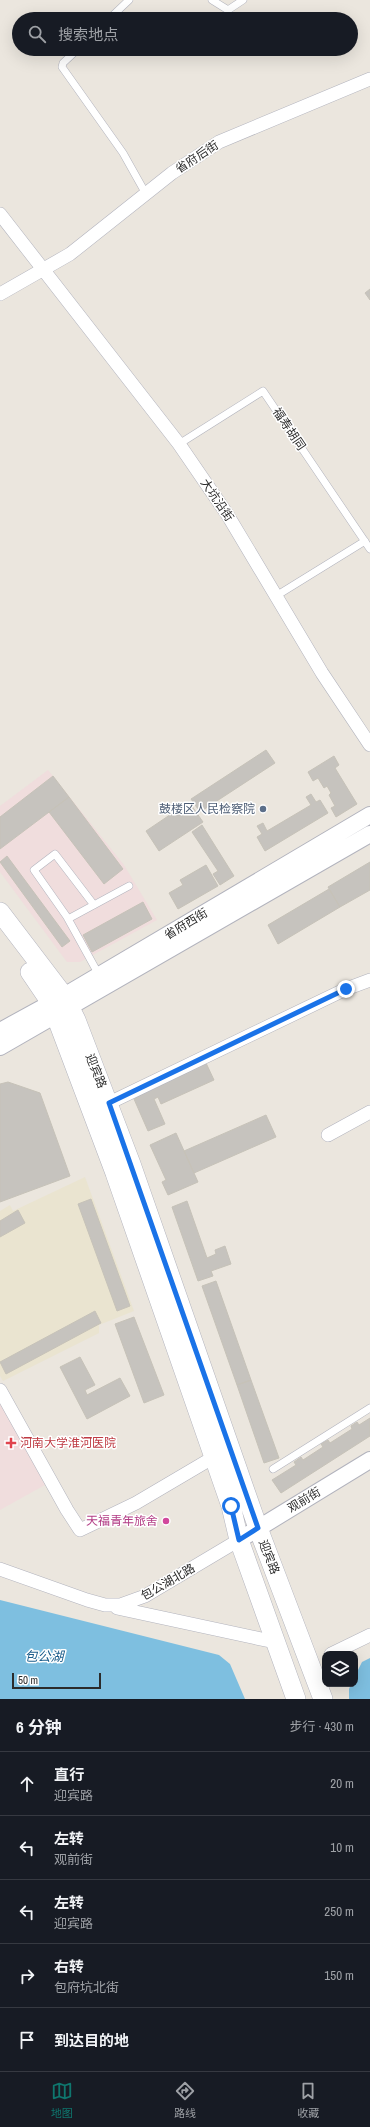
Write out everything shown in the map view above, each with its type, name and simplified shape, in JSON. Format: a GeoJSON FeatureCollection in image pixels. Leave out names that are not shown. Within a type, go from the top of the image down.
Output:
{"type":"FeatureCollection","features":[{"type":"Feature","properties":{"kind":"main road","name":"迎宾路"},"geometry":{"type":"LineString","coordinates":[[0,912],[60,1006],[109,1103],[258,1528],[318,1660],[323,1699]]}},
{"type":"Feature","properties":{"kind":"main road","name":"迎宾路"},"geometry":{"type":"LineString","coordinates":[[0,933],[60,1006],[115,1172],[231,1506],[239,1540],[296,1699]]}},
{"type":"Feature","properties":{"kind":"street","name":"省府后街"},"geometry":{"type":"LineString","coordinates":[[0,294],[70,254],[172,173],[219,142],[370,79]]}},
{"type":"Feature","properties":{"kind":"street","name":"大坑沿街"},"geometry":{"type":"LineString","coordinates":[[0,214],[179,444],[228,514],[322,673],[370,745]]}},
{"type":"Feature","properties":{"kind":"street","name":"省府西街"},"geometry":{"type":"LineString","coordinates":[[0,1047],[60,1006],[99,975],[370,815]]}},
{"type":"Feature","properties":{"kind":"street","name":"省府西街"},"geometry":{"type":"LineString","coordinates":[[0,1031],[60,1006],[370,834]]}},
{"type":"Feature","properties":{"kind":"street"},"geometry":{"type":"LineString","coordinates":[[109,1103],[346,989],[370,980]]}},
{"type":"Feature","properties":{"kind":"street"},"geometry":{"type":"LineString","coordinates":[[328,1135],[370,1112]]}},
{"type":"Feature","properties":{"kind":"street"},"geometry":{"type":"LineString","coordinates":[[0,1390],[67,1510],[80,1530],[136,1503],[214,1457]]}},
{"type":"Feature","properties":{"kind":"street","name":"观前街"},"geometry":{"type":"LineString","coordinates":[[239,1540],[370,1460]]}},
{"type":"Feature","properties":{"kind":"street","name":"包公湖北路"},"geometry":{"type":"LineString","coordinates":[[0,1569],[105,1605],[120,1605],[139,1600],[239,1540]]}},
{"type":"Feature","properties":{"kind":"street"},"geometry":{"type":"LineString","coordinates":[[105,1605],[275,1642]]}},
{"type":"Feature","properties":{"kind":"street"},"geometry":{"type":"LineString","coordinates":[[337,1651],[370,1635]]}},
{"type":"Feature","properties":{"kind":"lane"},"geometry":{"type":"LineString","coordinates":[[116,12],[129,0]]}},
{"type":"Feature","properties":{"kind":"lane"},"geometry":{"type":"LineString","coordinates":[[212,0],[228,10],[242,0]]}},
{"type":"Feature","properties":{"kind":"lane"},"geometry":{"type":"LineString","coordinates":[[70,56],[63,63],[62,67],[123,153],[146,194]]}},
{"type":"Feature","properties":{"kind":"lane","name":"福寿胡同"},"geometry":{"type":"LineString","coordinates":[[179,444],[263,391],[370,549]]}},
{"type":"Feature","properties":{"kind":"lane"},"geometry":{"type":"LineString","coordinates":[[276,596],[365,541]]}},
{"type":"Feature","properties":{"kind":"lane"},"geometry":{"type":"LineString","coordinates":[[94,905],[55,854],[34,870],[68,919],[99,975]]}},
{"type":"Feature","properties":{"kind":"lane"},"geometry":{"type":"LineString","coordinates":[[68,919],[129,886]]}},
{"type":"Feature","properties":{"kind":"lane"},"geometry":{"type":"LineString","coordinates":[[273,1469],[370,1408]]}},
{"type":"Feature","properties":{"kind":"shaded area"},"geometry":{"type":"Polygon","coordinates":[[[48,770],[124,865],[157,920],[80,962],[67,962],[0,872],[0,806],[48,770]]]}},
{"type":"Feature","properties":{"kind":"shaded area"},"geometry":{"type":"Polygon","coordinates":[[[85,1177],[134,1311],[99,1325],[99,1333],[3,1381],[0,1376],[0,1211],[10,1205],[13,1211],[85,1177]]]}},
{"type":"Feature","properties":{"kind":"shaded area","name":"河南大学淮河医院"},"geometry":{"type":"Polygon","coordinates":[[[0,1401],[45,1485],[0,1510],[0,1401]]]}},
{"type":"Feature","properties":{"kind":"water","name":"包公湖"},"geometry":{"type":"Polygon","coordinates":[[[0,1600],[219,1655],[230,1664],[245,1699],[0,1699],[0,1600]]]}},
{"type":"Feature","properties":{"kind":"water"},"geometry":{"type":"Polygon","coordinates":[[[370,1658],[370,1699],[349,1699],[350,1687],[358,1687],[358,1670],[362,1662],[370,1658]]]}},
{"type":"Feature","properties":{"kind":"building"},"geometry":{"type":"Polygon","coordinates":[[[370,289],[370,300],[365,293],[370,289]]]}},
{"type":"Feature","properties":{"kind":"building"},"geometry":{"type":"Polygon","coordinates":[[[266,750],[275,763],[200,812],[191,799],[266,750]]]}},
{"type":"Feature","properties":{"kind":"building"},"geometry":{"type":"Polygon","coordinates":[[[334,756],[339,765],[335,768],[357,804],[336,817],[331,808],[335,806],[329,795],[331,793],[327,786],[324,788],[318,778],[313,781],[308,772],[334,756]]]}},
{"type":"Feature","properties":{"kind":"building"},"geometry":{"type":"Polygon","coordinates":[[[53,776],[69,797],[0,849],[0,817],[53,776]]]}},
{"type":"Feature","properties":{"kind":"building"},"geometry":{"type":"Polygon","coordinates":[[[311,794],[316,802],[320,800],[328,813],[265,851],[257,837],[262,834],[257,826],[263,823],[267,831],[311,805],[306,797],[311,794]]]}},
{"type":"Feature","properties":{"kind":"building"},"geometry":{"type":"Polygon","coordinates":[[[69,797],[123,869],[104,884],[49,812],[69,797]]]}},
{"type":"Feature","properties":{"kind":"building"},"geometry":{"type":"Polygon","coordinates":[[[189,802],[203,822],[159,851],[146,831],[189,802]]]}},
{"type":"Feature","properties":{"kind":"building"},"geometry":{"type":"Polygon","coordinates":[[[202,825],[234,876],[220,885],[213,874],[218,871],[192,832],[202,825]]]}},
{"type":"Feature","properties":{"kind":"building"},"geometry":{"type":"Polygon","coordinates":[[[7,856],[70,941],[62,947],[0,862],[7,856]]]}},
{"type":"Feature","properties":{"kind":"building"},"geometry":{"type":"Polygon","coordinates":[[[370,862],[370,890],[340,907],[328,887],[370,862]]]}},
{"type":"Feature","properties":{"kind":"building"},"geometry":{"type":"Polygon","coordinates":[[[206,865],[218,886],[178,909],[169,893],[183,885],[180,880],[206,865]]]}},
{"type":"Feature","properties":{"kind":"building"},"geometry":{"type":"Polygon","coordinates":[[[329,889],[340,907],[278,944],[268,925],[329,889]]]}},
{"type":"Feature","properties":{"kind":"building"},"geometry":{"type":"Polygon","coordinates":[[[143,902],[152,919],[92,952],[83,935],[143,902]]]}},
{"type":"Feature","properties":{"kind":"building"},"geometry":{"type":"Polygon","coordinates":[[[206,1063],[214,1080],[161,1104],[158,1097],[154,1099],[165,1124],[148,1131],[134,1099],[137,1098],[134,1092],[206,1063]]]}},
{"type":"Feature","properties":{"kind":"building"},"geometry":{"type":"Polygon","coordinates":[[[8,1082],[40,1093],[70,1176],[0,1202],[0,1084],[8,1082]]]}},
{"type":"Feature","properties":{"kind":"building"},"geometry":{"type":"Polygon","coordinates":[[[266,1115],[276,1137],[194,1173],[184,1151],[266,1115]]]}},
{"type":"Feature","properties":{"kind":"building"},"geometry":{"type":"Polygon","coordinates":[[[176,1133],[198,1182],[168,1195],[162,1182],[166,1180],[150,1145],[176,1133]]]}},
{"type":"Feature","properties":{"kind":"building"},"geometry":{"type":"Polygon","coordinates":[[[91,1199],[130,1306],[117,1311],[78,1204],[91,1199]]]}},
{"type":"Feature","properties":{"kind":"building"},"geometry":{"type":"Polygon","coordinates":[[[187,1201],[207,1258],[216,1254],[215,1250],[225,1246],[231,1264],[211,1271],[213,1276],[198,1281],[172,1207],[187,1201]]]}},
{"type":"Feature","properties":{"kind":"building"},"geometry":{"type":"Polygon","coordinates":[[[18,1210],[25,1223],[0,1237],[0,1221],[18,1210]]]}},
{"type":"Feature","properties":{"kind":"building"},"geometry":{"type":"Polygon","coordinates":[[[216,1281],[251,1380],[237,1385],[202,1286],[216,1281]]]}},
{"type":"Feature","properties":{"kind":"building"},"geometry":{"type":"Polygon","coordinates":[[[95,1311],[101,1323],[6,1374],[0,1362],[95,1311]]]}},
{"type":"Feature","properties":{"kind":"building"},"geometry":{"type":"Polygon","coordinates":[[[134,1317],[164,1395],[144,1403],[115,1324],[134,1317]]]}},
{"type":"Feature","properties":{"kind":"building"},"geometry":{"type":"Polygon","coordinates":[[[80,1357],[95,1385],[85,1390],[87,1395],[120,1378],[130,1396],[87,1419],[60,1367],[80,1357]]]}},
{"type":"Feature","properties":{"kind":"building"},"geometry":{"type":"Polygon","coordinates":[[[251,1380],[279,1458],[264,1463],[237,1385],[251,1380]]]}},
{"type":"Feature","properties":{"kind":"building"},"geometry":{"type":"Polygon","coordinates":[[[370,1418],[370,1436],[281,1493],[272,1480],[296,1465],[294,1462],[301,1457],[303,1460],[323,1447],[321,1444],[328,1440],[330,1443],[352,1429],[351,1426],[357,1422],[359,1425],[370,1418]]]}},
{"type":"Feature","properties":{"kind":"place","name":"鼓楼区人民检察院"},"geometry":{"type":"Point","coordinates":[263,809]}},
{"type":"Feature","properties":{"kind":"place","name":"河南大学淮河医院"},"geometry":{"type":"Point","coordinates":[11,1443]}},
{"type":"Feature","properties":{"kind":"place","name":"天福青年旅舍"},"geometry":{"type":"Point","coordinates":[166,1521]}},
{"type":"Feature","properties":{"kind":"route"},"geometry":{"type":"LineString","coordinates":[[231,1506],[239,1540],[258,1528],[109,1103],[346,989]]}}]}
